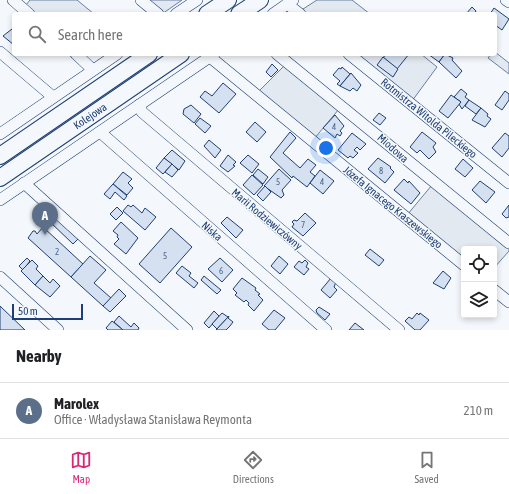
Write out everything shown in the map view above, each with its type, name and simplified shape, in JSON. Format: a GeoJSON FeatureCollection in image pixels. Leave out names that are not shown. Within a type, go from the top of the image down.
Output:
{"type":"FeatureCollection","features":[{"type":"Feature","properties":{"kind":"highway"},"geometry":{"type":"LineString","coordinates":[[210,12],[228,0]]}},
{"type":"Feature","properties":{"kind":"highway"},"geometry":{"type":"LineString","coordinates":[[242,12],[260,0]]}},
{"type":"Feature","properties":{"kind":"highway","name":"Kolejowa"},"geometry":{"type":"LineString","coordinates":[[0,156],[146,56]]}},
{"type":"Feature","properties":{"kind":"highway","name":"Kolejowa"},"geometry":{"type":"LineString","coordinates":[[0,178],[178,56]]}},
{"type":"Feature","properties":{"kind":"street"},"geometry":{"type":"LineString","coordinates":[[13,0],[27,12]]}},
{"type":"Feature","properties":{"kind":"street"},"geometry":{"type":"LineString","coordinates":[[141,0],[156,12]]}},
{"type":"Feature","properties":{"kind":"street"},"geometry":{"type":"LineString","coordinates":[[179,12],[197,0]]}},
{"type":"Feature","properties":{"kind":"street"},"geometry":{"type":"LineString","coordinates":[[275,12],[290,2],[298,12]]}},
{"type":"Feature","properties":{"kind":"street"},"geometry":{"type":"LineString","coordinates":[[0,52],[53,97]]}},
{"type":"Feature","properties":{"kind":"street"},"geometry":{"type":"LineString","coordinates":[[78,56],[93,70]]}},
{"type":"Feature","properties":{"kind":"street"},"geometry":{"type":"LineString","coordinates":[[0,134],[114,56]]}},
{"type":"Feature","properties":{"kind":"street"},"geometry":{"type":"LineString","coordinates":[[0,200],[211,56]]}},
{"type":"Feature","properties":{"kind":"street","name":"Józefa Ignacego Kraszewskiego"},"geometry":{"type":"LineString","coordinates":[[213,56],[461,262]]}},
{"type":"Feature","properties":{"kind":"street","name":"Miodowa"},"geometry":{"type":"LineString","coordinates":[[279,56],[509,243]]}},
{"type":"Feature","properties":{"kind":"street","name":"Rotmistrza Witolda Pileckiego"},"geometry":{"type":"LineString","coordinates":[[351,56],[509,183]]}},
{"type":"Feature","properties":{"kind":"street","name":"Marii Rodziewiczówny"},"geometry":{"type":"LineString","coordinates":[[139,105],[142,112],[399,330]]}},
{"type":"Feature","properties":{"kind":"street","name":"Niska"},"geometry":{"type":"LineString","coordinates":[[100,132],[326,330]]}},
{"type":"Feature","properties":{"kind":"street"},"geometry":{"type":"LineString","coordinates":[[24,183],[187,330]]}},
{"type":"Feature","properties":{"kind":"street"},"geometry":{"type":"LineString","coordinates":[[0,277],[58,330]]}},
{"type":"Feature","properties":{"kind":"street"},"geometry":{"type":"LineString","coordinates":[[497,292],[509,302]]}},
{"type":"Feature","properties":{"kind":"shaded area"},"geometry":{"type":"Polygon","coordinates":[[[30,0],[77,0],[92,12],[34,12],[26,5],[30,0]]]}},
{"type":"Feature","properties":{"kind":"shaded area"},"geometry":{"type":"Polygon","coordinates":[[[145,0],[182,0],[165,12],[160,12],[145,0]]]}},
{"type":"Feature","properties":{"kind":"shaded area"},"geometry":{"type":"Polygon","coordinates":[[[317,0],[352,0],[367,12],[301,12],[300,11],[317,0]]]}},
{"type":"Feature","properties":{"kind":"shaded area"},"geometry":{"type":"Polygon","coordinates":[[[497,54],[509,63],[509,74],[488,58],[490,56],[497,56],[497,54]]]}},
{"type":"Feature","properties":{"kind":"shaded area"},"geometry":{"type":"Polygon","coordinates":[[[356,56],[423,56],[437,67],[412,101],[356,56]]]}},
{"type":"Feature","properties":{"kind":"shaded area"},"geometry":{"type":"Polygon","coordinates":[[[285,65],[339,109],[314,139],[258,92],[285,65]]]}},
{"type":"Feature","properties":{"kind":"shaded area"},"geometry":{"type":"Polygon","coordinates":[[[432,185],[509,247],[509,251],[497,265],[497,246],[461,246],[461,260],[407,215],[432,185]]]}},
{"type":"Feature","properties":{"kind":"building"},"geometry":{"type":"Polygon","coordinates":[[[472,7],[476,11],[475,12],[468,12],[472,7]]]}},
{"type":"Feature","properties":{"kind":"building"},"geometry":{"type":"Polygon","coordinates":[[[494,8],[509,19],[502,30],[497,26],[497,12],[491,12],[494,8]]]}},
{"type":"Feature","properties":{"kind":"building"},"geometry":{"type":"Polygon","coordinates":[[[12,29],[12,43],[3,36],[12,29]]]}},
{"type":"Feature","properties":{"kind":"building"},"geometry":{"type":"Polygon","coordinates":[[[384,56],[407,56],[397,69],[383,58],[384,56]]]}},
{"type":"Feature","properties":{"kind":"building"},"geometry":{"type":"Polygon","coordinates":[[[431,56],[444,56],[439,62],[431,56]]]}},
{"type":"Feature","properties":{"kind":"building"},"geometry":{"type":"Polygon","coordinates":[[[444,56],[449,56],[453,58],[452,60],[462,71],[456,78],[439,62],[444,56]]]}},
{"type":"Feature","properties":{"kind":"building"},"geometry":{"type":"Polygon","coordinates":[[[383,57],[398,69],[393,77],[377,65],[383,57]]]}},
{"type":"Feature","properties":{"kind":"building"},"geometry":{"type":"Polygon","coordinates":[[[272,64],[278,70],[271,77],[266,72],[272,64]]]}},
{"type":"Feature","properties":{"kind":"building"},"geometry":{"type":"Polygon","coordinates":[[[342,67],[350,74],[340,86],[337,84],[340,81],[333,75],[339,68],[341,69],[342,67]]]}},
{"type":"Feature","properties":{"kind":"building"},"geometry":{"type":"Polygon","coordinates":[[[351,73],[361,85],[357,91],[353,88],[350,91],[340,86],[351,73]]]}},
{"type":"Feature","properties":{"kind":"building"},"geometry":{"type":"Polygon","coordinates":[[[223,83],[236,94],[219,113],[200,97],[205,91],[212,96],[223,83]]]}},
{"type":"Feature","properties":{"kind":"building"},"geometry":{"type":"Polygon","coordinates":[[[461,89],[467,94],[465,97],[469,100],[462,109],[459,104],[461,102],[454,97],[461,89]]]}},
{"type":"Feature","properties":{"kind":"building"},"geometry":{"type":"Polygon","coordinates":[[[505,91],[509,94],[509,100],[502,110],[495,105],[505,91]]]}},
{"type":"Feature","properties":{"kind":"building"},"geometry":{"type":"Polygon","coordinates":[[[451,95],[461,102],[448,118],[439,111],[451,95]]]}},
{"type":"Feature","properties":{"kind":"building"},"geometry":{"type":"Polygon","coordinates":[[[469,100],[481,108],[476,114],[465,106],[469,100]]]}},
{"type":"Feature","properties":{"kind":"building"},"geometry":{"type":"Polygon","coordinates":[[[191,105],[201,114],[194,123],[183,114],[184,109],[191,105]]]}},
{"type":"Feature","properties":{"kind":"building"},"geometry":{"type":"Polygon","coordinates":[[[481,108],[491,119],[485,127],[472,120],[481,108]]]}},
{"type":"Feature","properties":{"kind":"building"},"geometry":{"type":"Polygon","coordinates":[[[379,113],[386,118],[380,125],[373,120],[379,113]]]}},
{"type":"Feature","properties":{"kind":"building"},"geometry":{"type":"Polygon","coordinates":[[[335,115],[344,126],[340,131],[342,133],[340,136],[337,134],[335,138],[323,128],[335,115]]]}},
{"type":"Feature","properties":{"kind":"building"},"geometry":{"type":"Polygon","coordinates":[[[200,118],[211,126],[205,133],[195,124],[200,118]]]}},
{"type":"Feature","properties":{"kind":"building"},"geometry":{"type":"Polygon","coordinates":[[[255,122],[266,132],[257,142],[246,132],[255,122]]]}},
{"type":"Feature","properties":{"kind":"building"},"geometry":{"type":"Polygon","coordinates":[[[290,132],[296,138],[283,153],[300,168],[308,159],[316,165],[310,172],[315,176],[307,187],[293,176],[292,178],[270,157],[290,132]]]}},
{"type":"Feature","properties":{"kind":"building"},"geometry":{"type":"Polygon","coordinates":[[[422,132],[436,143],[433,147],[436,152],[429,159],[420,150],[417,153],[410,147],[422,132]]]}},
{"type":"Feature","properties":{"kind":"building"},"geometry":{"type":"Polygon","coordinates":[[[352,133],[366,144],[360,150],[357,147],[354,150],[358,153],[353,158],[350,156],[348,158],[338,150],[352,133]]]}},
{"type":"Feature","properties":{"kind":"building"},"geometry":{"type":"Polygon","coordinates":[[[505,133],[509,136],[509,148],[502,157],[492,148],[505,133]]]}},
{"type":"Feature","properties":{"kind":"building"},"geometry":{"type":"Polygon","coordinates":[[[209,140],[221,150],[215,158],[204,146],[209,140]]]}},
{"type":"Feature","properties":{"kind":"building"},"geometry":{"type":"Polygon","coordinates":[[[172,150],[185,161],[179,170],[164,158],[172,150]]]}},
{"type":"Feature","properties":{"kind":"building"},"geometry":{"type":"Polygon","coordinates":[[[228,155],[236,162],[233,165],[235,166],[228,172],[220,166],[228,155]]]}},
{"type":"Feature","properties":{"kind":"building"},"geometry":{"type":"Polygon","coordinates":[[[248,155],[259,164],[252,173],[240,163],[248,155]]]}},
{"type":"Feature","properties":{"kind":"building"},"geometry":{"type":"Polygon","coordinates":[[[164,158],[172,164],[163,174],[156,168],[164,158]]]}},
{"type":"Feature","properties":{"kind":"building"},"geometry":{"type":"Polygon","coordinates":[[[378,158],[391,167],[390,168],[394,172],[385,183],[368,169],[378,158]]]}},
{"type":"Feature","properties":{"kind":"building"},"geometry":{"type":"Polygon","coordinates":[[[463,159],[473,168],[465,177],[455,169],[463,159]]]}},
{"type":"Feature","properties":{"kind":"building"},"geometry":{"type":"Polygon","coordinates":[[[172,164],[178,170],[172,177],[165,172],[172,164]]]}},
{"type":"Feature","properties":{"kind":"building"},"geometry":{"type":"Polygon","coordinates":[[[258,169],[268,177],[263,184],[253,175],[258,169]]]}},
{"type":"Feature","properties":{"kind":"building"},"geometry":{"type":"Polygon","coordinates":[[[279,169],[291,180],[282,190],[284,195],[281,198],[264,186],[279,169]]]}},
{"type":"Feature","properties":{"kind":"building"},"geometry":{"type":"Polygon","coordinates":[[[320,170],[334,181],[323,194],[310,183],[320,170]]]}},
{"type":"Feature","properties":{"kind":"building"},"geometry":{"type":"Polygon","coordinates":[[[123,172],[132,179],[128,183],[133,188],[127,195],[113,184],[123,172]]]}},
{"type":"Feature","properties":{"kind":"building"},"geometry":{"type":"Polygon","coordinates":[[[252,175],[263,185],[254,195],[243,185],[252,175]]]}},
{"type":"Feature","properties":{"kind":"building"},"geometry":{"type":"Polygon","coordinates":[[[404,179],[408,183],[409,181],[420,193],[411,204],[394,190],[404,179]]]}},
{"type":"Feature","properties":{"kind":"building"},"geometry":{"type":"Polygon","coordinates":[[[480,181],[495,192],[486,203],[472,190],[480,181]]]}},
{"type":"Feature","properties":{"kind":"building"},"geometry":{"type":"Polygon","coordinates":[[[113,184],[127,196],[124,200],[115,192],[110,199],[104,194],[113,184]]]}},
{"type":"Feature","properties":{"kind":"building"},"geometry":{"type":"Polygon","coordinates":[[[265,186],[271,192],[263,201],[257,195],[265,186]]]}},
{"type":"Feature","properties":{"kind":"building"},"geometry":{"type":"Polygon","coordinates":[[[128,205],[131,207],[133,205],[142,213],[145,208],[156,217],[145,230],[123,211],[128,205]]]}},
{"type":"Feature","properties":{"kind":"building"},"geometry":{"type":"Polygon","coordinates":[[[509,205],[509,217],[506,218],[502,214],[509,205]]]}},
{"type":"Feature","properties":{"kind":"building"},"geometry":{"type":"Polygon","coordinates":[[[117,207],[123,213],[116,220],[110,214],[117,207]]]}},
{"type":"Feature","properties":{"kind":"building"},"geometry":{"type":"Polygon","coordinates":[[[305,213],[316,223],[303,236],[292,227],[294,224],[292,222],[294,220],[297,221],[305,213]]]}},
{"type":"Feature","properties":{"kind":"building"},"geometry":{"type":"Polygon","coordinates":[[[53,215],[78,239],[73,244],[48,220],[53,215]]]}},
{"type":"Feature","properties":{"kind":"building"},"geometry":{"type":"Polygon","coordinates":[[[227,217],[243,230],[236,238],[221,223],[227,217]]]}},
{"type":"Feature","properties":{"kind":"building"},"geometry":{"type":"Polygon","coordinates":[[[121,222],[138,238],[126,254],[114,244],[119,239],[117,237],[118,235],[113,231],[121,222]]]}},
{"type":"Feature","properties":{"kind":"building"},"geometry":{"type":"Polygon","coordinates":[[[43,227],[83,264],[71,277],[28,238],[33,231],[37,234],[43,227]]]}},
{"type":"Feature","properties":{"kind":"building"},"geometry":{"type":"Polygon","coordinates":[[[171,228],[192,247],[160,283],[139,264],[171,228]]]}},
{"type":"Feature","properties":{"kind":"building"},"geometry":{"type":"Polygon","coordinates":[[[370,249],[384,260],[379,266],[365,255],[370,249]]]}},
{"type":"Feature","properties":{"kind":"building"},"geometry":{"type":"Polygon","coordinates":[[[90,256],[106,270],[94,283],[111,298],[103,306],[71,277],[90,256]]]}},
{"type":"Feature","properties":{"kind":"building"},"geometry":{"type":"Polygon","coordinates":[[[279,256],[288,264],[280,274],[271,266],[279,256]]]}},
{"type":"Feature","properties":{"kind":"building"},"geometry":{"type":"Polygon","coordinates":[[[27,258],[30,261],[23,270],[19,266],[27,258]]]}},
{"type":"Feature","properties":{"kind":"building"},"geometry":{"type":"Polygon","coordinates":[[[220,258],[233,270],[222,282],[208,269],[220,258]]]}},
{"type":"Feature","properties":{"kind":"building"},"geometry":{"type":"Polygon","coordinates":[[[32,260],[38,266],[36,269],[43,276],[35,285],[21,271],[32,260]]]}},
{"type":"Feature","properties":{"kind":"building"},"geometry":{"type":"Polygon","coordinates":[[[305,260],[308,263],[306,267],[309,269],[304,275],[294,267],[299,261],[302,263],[305,260]]]}},
{"type":"Feature","properties":{"kind":"building"},"geometry":{"type":"Polygon","coordinates":[[[182,266],[191,273],[189,276],[198,283],[194,288],[176,273],[182,266]]]}},
{"type":"Feature","properties":{"kind":"building"},"geometry":{"type":"Polygon","coordinates":[[[443,271],[451,278],[444,289],[433,283],[443,271]]]}},
{"type":"Feature","properties":{"kind":"building"},"geometry":{"type":"Polygon","coordinates":[[[43,276],[50,283],[53,279],[60,286],[50,297],[35,285],[43,276]]]}},
{"type":"Feature","properties":{"kind":"building"},"geometry":{"type":"Polygon","coordinates":[[[204,276],[221,290],[217,294],[201,280],[204,276]]]}},
{"type":"Feature","properties":{"kind":"building"},"geometry":{"type":"Polygon","coordinates":[[[242,278],[256,288],[255,290],[260,294],[258,295],[263,300],[254,311],[248,305],[249,303],[246,300],[244,302],[235,295],[237,293],[233,289],[242,278]]]}},
{"type":"Feature","properties":{"kind":"building"},"geometry":{"type":"Polygon","coordinates":[[[331,278],[336,282],[334,287],[337,290],[330,298],[321,290],[331,278]]]}},
{"type":"Feature","properties":{"kind":"building"},"geometry":{"type":"Polygon","coordinates":[[[119,289],[126,296],[110,312],[103,306],[119,289]]]}},
{"type":"Feature","properties":{"kind":"building"},"geometry":{"type":"Polygon","coordinates":[[[0,306],[25,330],[0,330],[0,306]]]}},
{"type":"Feature","properties":{"kind":"building"},"geometry":{"type":"Polygon","coordinates":[[[319,307],[330,314],[325,320],[317,313],[316,310],[319,307]]]}},
{"type":"Feature","properties":{"kind":"building"},"geometry":{"type":"Polygon","coordinates":[[[274,310],[285,318],[275,330],[269,330],[262,324],[274,310]]]}},
{"type":"Feature","properties":{"kind":"building"},"geometry":{"type":"Polygon","coordinates":[[[214,311],[219,316],[209,328],[204,323],[214,311]]]}},
{"type":"Feature","properties":{"kind":"building"},"geometry":{"type":"Polygon","coordinates":[[[222,313],[228,317],[217,329],[212,324],[222,313]]]}},
{"type":"Feature","properties":{"kind":"building"},"geometry":{"type":"Polygon","coordinates":[[[417,313],[419,315],[420,313],[429,320],[420,330],[415,330],[405,321],[409,317],[412,319],[417,313]]]}},
{"type":"Feature","properties":{"kind":"building"},"geometry":{"type":"Polygon","coordinates":[[[119,316],[131,327],[134,323],[139,328],[138,330],[123,330],[114,322],[119,316]]]}},
{"type":"Feature","properties":{"kind":"building"},"geometry":{"type":"Polygon","coordinates":[[[229,316],[228,318],[233,322],[230,326],[226,330],[216,330],[229,316]]]}},
{"type":"Feature","properties":{"kind":"building"},"geometry":{"type":"Polygon","coordinates":[[[112,321],[123,330],[108,330],[106,328],[112,321]]]}},
{"type":"Feature","properties":{"kind":"building"},"geometry":{"type":"Polygon","coordinates":[[[355,323],[364,330],[349,330],[355,323]]]}},
{"type":"Feature","properties":{"kind":"place","name":"Marolex"},"geometry":{"type":"Point","coordinates":[45,235]}}]}
